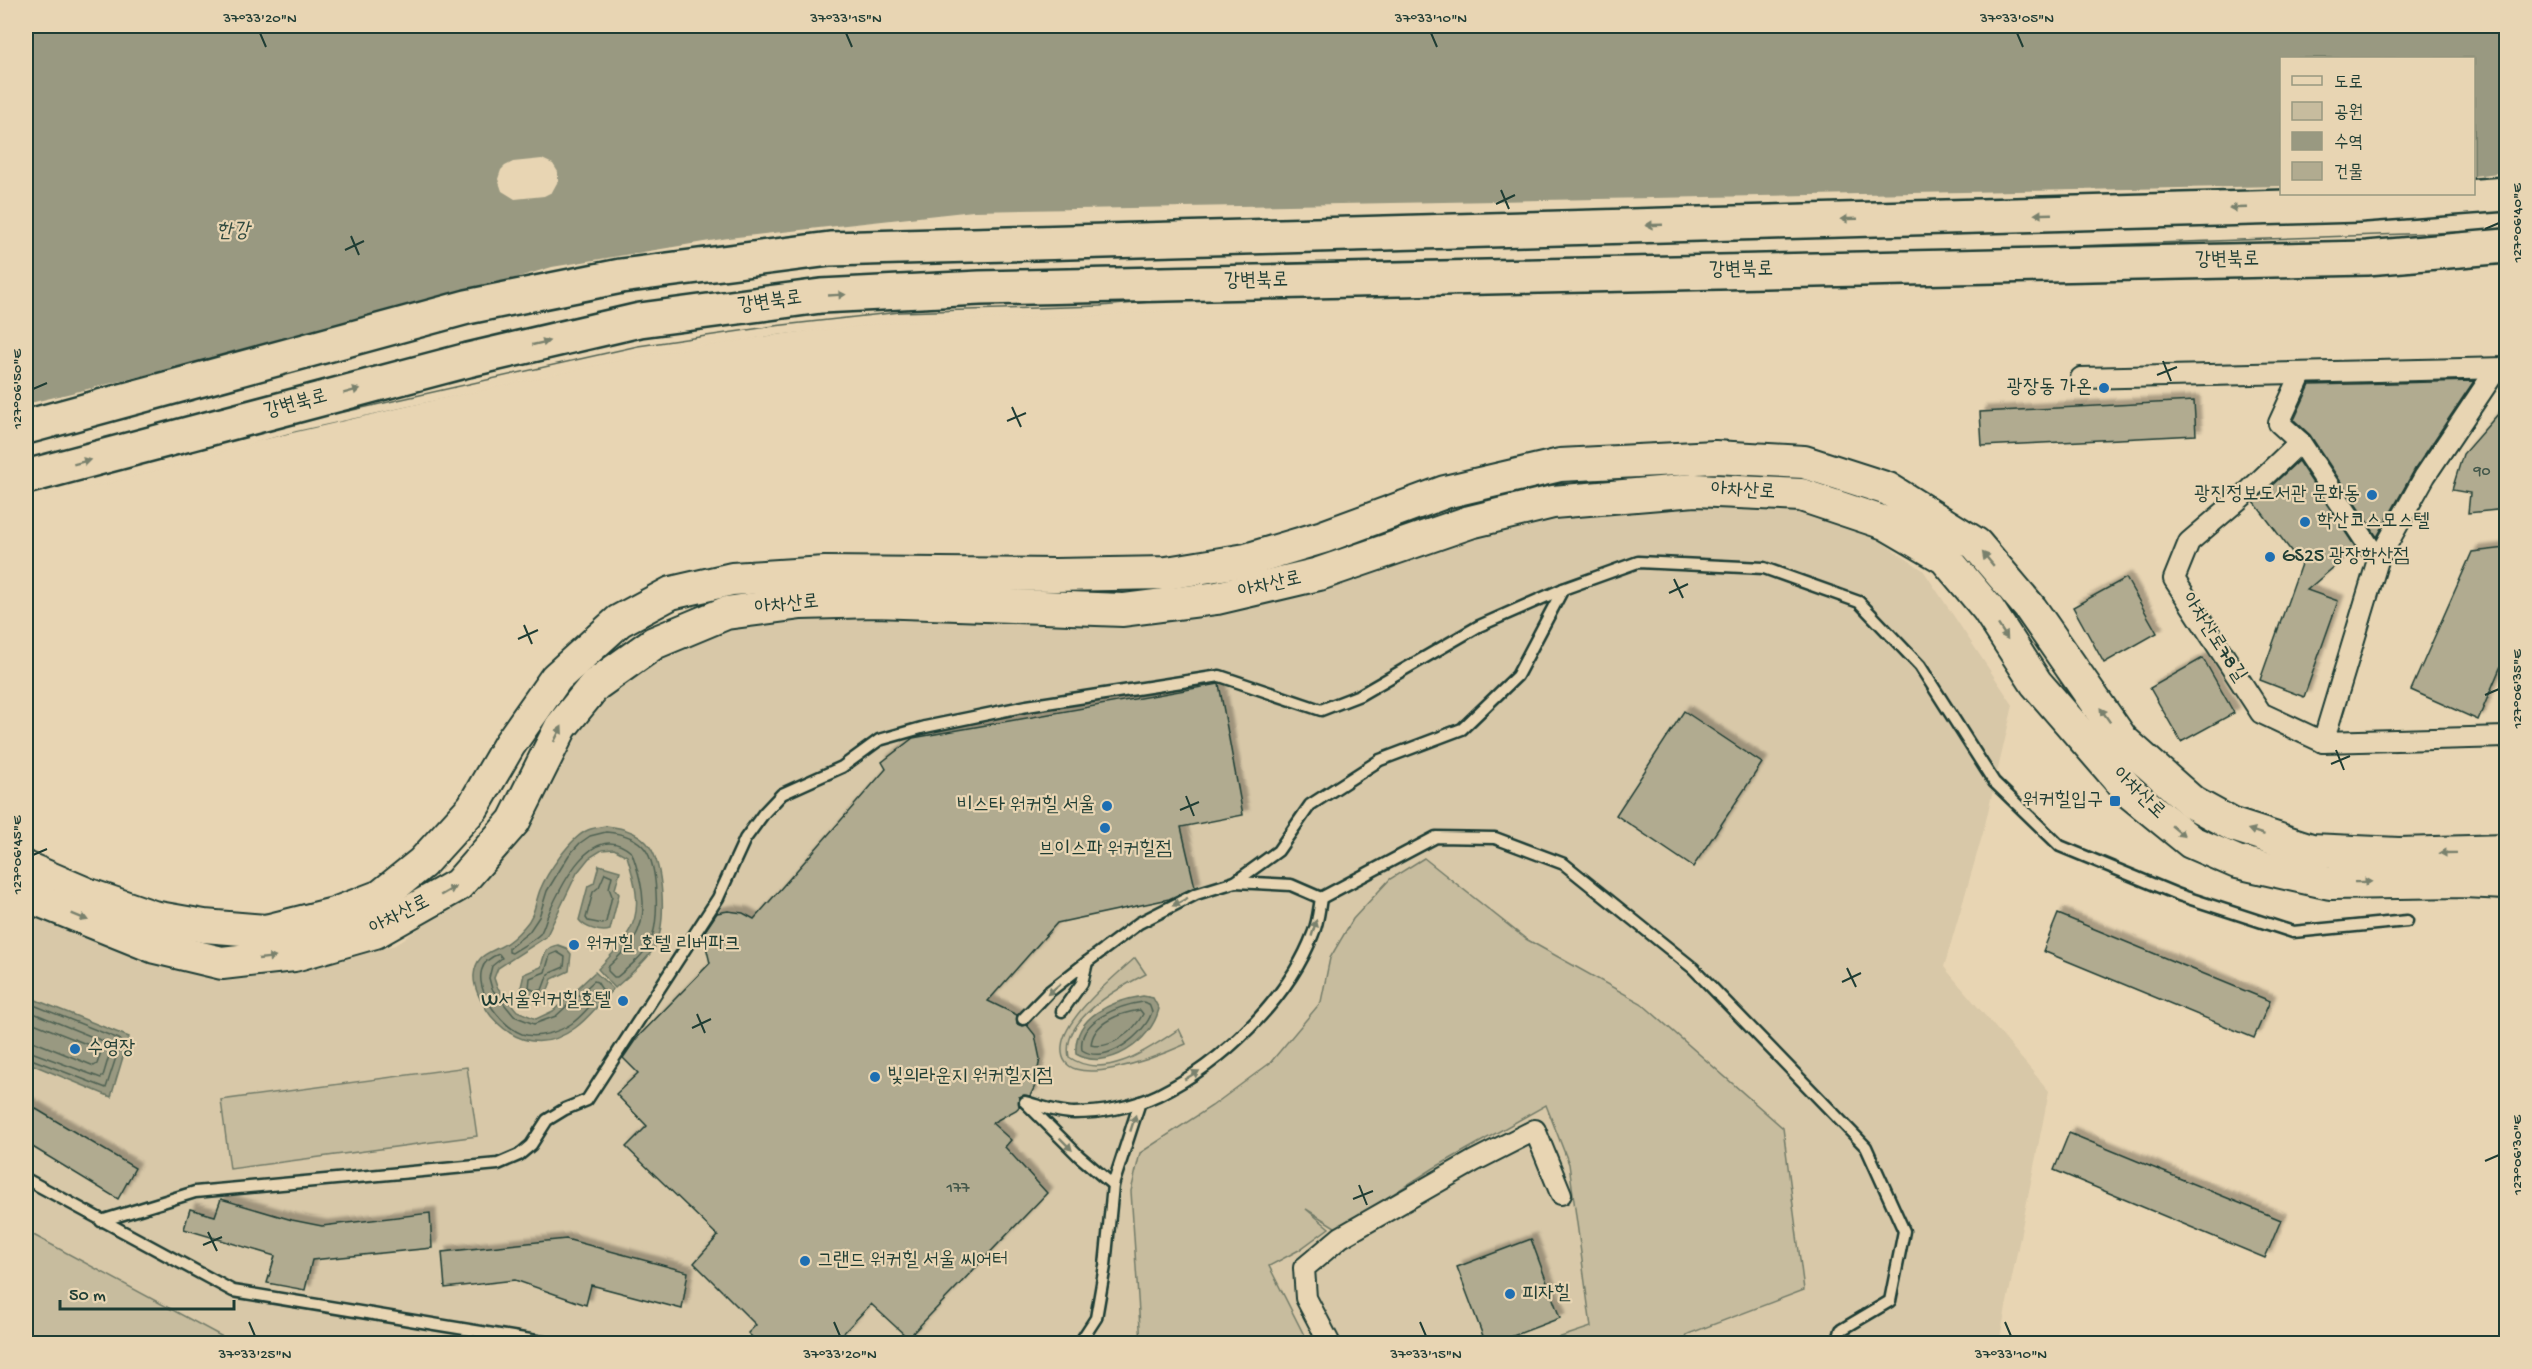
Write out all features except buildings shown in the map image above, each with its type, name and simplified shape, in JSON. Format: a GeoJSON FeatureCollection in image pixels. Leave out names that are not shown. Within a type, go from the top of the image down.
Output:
{"type":"FeatureCollection","features":[{"type":"Feature","properties":{"kind":"highway"},"geometry":{"type":"LineString","coordinates":[[26,427],[467,307],[621,276],[830,249],[2359,205],[2506,194]]}},
{"type":"Feature","properties":{"kind":"highway","name":"강변북로"},"geometry":{"type":"LineString","coordinates":[[26,477],[468,360],[640,320],[821,296],[992,287],[2367,258],[2506,246]]}},
{"type":"Feature","properties":{"kind":"main road","name":"아차산로"},"geometry":{"type":"LineString","coordinates":[[26,868],[89,895],[153,917],[204,926],[266,931],[334,914],[381,896],[422,862],[473,807],[509,745],[556,678],[619,621],[671,593],[732,579],[825,573],[1055,575],[1167,573],[1246,560],[1323,537],[1445,492],[1560,465],[1715,457],[1804,462],[1888,489],[1976,544],[2031,609],[2122,740],[2193,803],[2233,825],[2311,850],[2399,854],[2506,851]]}},
{"type":"Feature","properties":{"kind":"main road","name":"아차산로"},"geometry":{"type":"LineString","coordinates":[[26,895],[155,946],[222,963],[294,955],[375,932],[458,885],[514,821],[561,727],[595,685],[654,643],[726,613],[801,603],[876,602],[1123,610],[1217,598],[1319,574],[1470,522],[1553,502],[1683,490],[1801,495],[1885,523],[1945,558],[1988,609],[2036,683],[2133,794],[2191,842],[2237,862],[2330,883],[2465,881],[2506,883]]}},
{"type":"Feature","properties":{"kind":"street"},"geometry":{"type":"LineString","coordinates":[[2081,378],[2501,369]]}},
{"type":"Feature","properties":{"kind":"street"},"geometry":{"type":"LineString","coordinates":[[2323,742],[2378,560],[2425,476],[2501,369]]}},
{"type":"Feature","properties":{"kind":"street"},"geometry":{"type":"LineString","coordinates":[[2301,375],[2279,423],[2300,442],[2378,560]]}},
{"type":"Feature","properties":{"kind":"street","name":"아차산로78길"},"geometry":{"type":"LineString","coordinates":[[2300,442],[2251,489],[2190,542],[2174,579],[2261,713],[2323,742],[2506,737]]}},
{"type":"Feature","properties":{"kind":"street"},"geometry":{"type":"LineString","coordinates":[[1330,1344],[1306,1298],[1304,1268],[1341,1237],[1474,1161],[1535,1130],[1562,1194]]}},
{"type":"Feature","properties":{"kind":"lane"},"geometry":{"type":"LineString","coordinates":[[101,1221],[195,1192],[498,1164],[519,1155],[531,1145],[547,1120],[587,1100],[718,898],[745,839],[770,807],[782,794],[842,767],[879,740],[925,727],[1038,704],[1220,676],[1321,710],[1360,695],[1479,626],[1563,589],[1638,562],[1764,568],[1859,602],[1920,666],[1994,782],[2060,846],[2179,895],[2293,932],[2407,921]]}},
{"type":"Feature","properties":{"kind":"lane"},"geometry":{"type":"LineString","coordinates":[[1023,1019],[1050,991],[1139,923],[1196,894],[1235,882],[1278,851],[1310,805],[1380,760],[1462,729],[1517,676],[1563,589]]}},
{"type":"Feature","properties":{"kind":"lane"},"geometry":{"type":"LineString","coordinates":[[1321,898],[1436,837],[1496,838],[1564,864],[1694,968],[1866,1148],[1904,1231],[1890,1301],[1841,1330],[1837,1344]]}},
{"type":"Feature","properties":{"kind":"lane"},"geometry":{"type":"LineString","coordinates":[[1235,882],[1291,885],[1321,898]]}},
{"type":"Feature","properties":{"kind":"lane"},"geometry":{"type":"LineString","coordinates":[[1113,1185],[1079,1156],[1025,1102],[1070,1113],[1096,1112],[1140,1102],[1158,1095],[1202,1069],[1241,1035],[1280,993],[1314,933],[1321,898]]}},
{"type":"Feature","properties":{"kind":"lane"},"geometry":{"type":"LineString","coordinates":[[1062,1011],[1082,983],[1088,962]]}},
{"type":"Feature","properties":{"kind":"lane"},"geometry":{"type":"LineString","coordinates":[[1079,1344],[1096,1318],[1105,1266],[1113,1185],[1140,1102]]}},
{"type":"Feature","properties":{"kind":"lane"},"geometry":{"type":"LineString","coordinates":[[26,1179],[233,1291],[555,1344]]}},
{"type":"Feature","properties":{"kind":"shaded area"},"geometry":{"type":"Polygon","coordinates":[[[1697,505],[1797,512],[1862,529],[1923,570],[2013,705],[1983,833],[1944,967],[2049,1091],[1999,1343],[26,1343],[26,911],[153,962],[226,981],[301,970],[395,945],[464,897],[569,739],[602,697],[686,642],[766,618],[1121,623],[1313,590],[1517,524],[1697,505]]]}},
{"type":"Feature","properties":{"kind":"green space"},"geometry":{"type":"Polygon","coordinates":[[[1424,858],[1526,939],[1641,1003],[1783,1128],[1804,1290],[1688,1334],[1683,1343],[1543,1343],[1591,1327],[1569,1164],[1546,1105],[1434,1168],[1338,1229],[1306,1209],[1329,1228],[1299,1250],[1269,1266],[1308,1343],[1141,1343],[1131,1191],[1140,1153],[1212,1106],[1270,1063],[1321,1002],[1330,958],[1353,919],[1390,879],[1424,858]]]}},
{"type":"Feature","properties":{"kind":"green space"},"geometry":{"type":"Polygon","coordinates":[[[1135,958],[1146,974],[1107,996],[1082,1018],[1069,1043],[1069,1057],[1083,1064],[1097,1066],[1111,1064],[1140,1053],[1179,1029],[1186,1044],[1137,1063],[1115,1068],[1094,1071],[1076,1069],[1065,1062],[1062,1046],[1071,1023],[1092,998],[1135,958]]]}},
{"type":"Feature","properties":{"kind":"green space"},"geometry":{"type":"Polygon","coordinates":[[[467,1067],[477,1136],[230,1169],[221,1100],[467,1067]]]}},
{"type":"Feature","properties":{"kind":"green space"},"geometry":{"type":"Polygon","coordinates":[[[26,1231],[232,1342],[248,1343],[26,1343],[26,1231]]]}},
{"type":"Feature","properties":{"kind":"water","name":"한강"},"geometry":{"type":"Polygon","coordinates":[[[26,26],[2506,26],[2506,253],[1500,287],[900,318],[639,352],[26,494],[26,26]]]}},
{"type":"Feature","properties":{"kind":"water"},"geometry":{"type":"Polygon","coordinates":[[[606,826],[621,828],[642,838],[655,856],[661,879],[662,901],[662,922],[657,942],[646,959],[615,988],[598,969],[630,930],[637,906],[636,892],[627,856],[614,849],[602,850],[589,858],[577,873],[546,937],[498,968],[494,978],[497,987],[517,1011],[536,1019],[553,1011],[595,972],[613,989],[585,1020],[563,1035],[552,1040],[541,1041],[520,1038],[500,1025],[482,1002],[474,980],[477,964],[486,954],[510,941],[528,923],[548,874],[574,840],[588,830],[606,826]]]}},
{"type":"Feature","properties":{"kind":"water"},"geometry":{"type":"Polygon","coordinates":[[[599,865],[620,871],[615,889],[619,894],[610,930],[606,931],[589,927],[579,920],[588,886],[594,883],[599,865]]]}},
{"type":"Feature","properties":{"kind":"water"},"geometry":{"type":"Polygon","coordinates":[[[558,945],[566,948],[571,954],[569,971],[552,979],[546,995],[535,997],[529,995],[521,987],[524,974],[541,967],[544,955],[558,945]]]}},
{"type":"Feature","properties":{"kind":"water","name":"수영장"},"geometry":{"type":"Polygon","coordinates":[[[26,996],[129,1037],[111,1097],[26,1062],[26,996]]]}},
{"type":"Feature","properties":{"kind":"water"},"geometry":{"type":"Polygon","coordinates":[[[1143,996],[1153,998],[1159,1009],[1147,1032],[1137,1042],[1126,1051],[1101,1059],[1088,1059],[1076,1054],[1077,1041],[1088,1020],[1107,1007],[1143,996]]]}},
{"type":"Feature","properties":{"kind":"pier"},"geometry":{"type":"Polygon","coordinates":[[[542,159],[553,164],[558,172],[558,181],[552,192],[544,196],[515,199],[502,191],[498,179],[505,166],[513,162],[542,159]]]}},
{"type":"Feature","properties":{"kind":"pier"},"geometry":{"type":"Polygon","coordinates":[[[2506,172],[2506,256],[1500,290],[1291,301],[1101,315],[901,321],[776,335],[640,355],[296,431],[104,484],[26,497],[26,404],[384,317],[552,267],[728,238],[973,211],[2280,186],[2280,195],[2475,195],[2475,176],[2506,172]]]}},
{"type":"Feature","properties":{"kind":"place","name":"광장동 가온"},"geometry":{"type":"Point","coordinates":[2104,388]}},
{"type":"Feature","properties":{"kind":"place","name":"광진정보도서관 문화동"},"geometry":{"type":"Point","coordinates":[2372,495]}},
{"type":"Feature","properties":{"kind":"place","name":"학산코스모스텔"},"geometry":{"type":"Point","coordinates":[2305,522]}},
{"type":"Feature","properties":{"kind":"place","name":"GS25 광장학산점"},"geometry":{"type":"Point","coordinates":[2270,557]}},
{"type":"Feature","properties":{"kind":"place","name":"워커힐입구"},"geometry":{"type":"Point","coordinates":[2115,801]}},
{"type":"Feature","properties":{"kind":"place","name":"비스타 워커힐 서울"},"geometry":{"type":"Point","coordinates":[1107,806]}},
{"type":"Feature","properties":{"kind":"place","name":"브이스파 워커힐점"},"geometry":{"type":"Point","coordinates":[1105,828]}},
{"type":"Feature","properties":{"kind":"place","name":"워커힐 호텔 리버파크"},"geometry":{"type":"Point","coordinates":[574,945]}},
{"type":"Feature","properties":{"kind":"place","name":"W서울워커힐호텔"},"geometry":{"type":"Point","coordinates":[623,1001]}},
{"type":"Feature","properties":{"kind":"place","name":"수영장"},"geometry":{"type":"Point","coordinates":[75,1049]}},
{"type":"Feature","properties":{"kind":"place","name":"빛의라운지 워커힐지점"},"geometry":{"type":"Point","coordinates":[875,1077]}},
{"type":"Feature","properties":{"kind":"place","name":"그랜드 워커힐 서울 씨어터"},"geometry":{"type":"Point","coordinates":[805,1261]}},
{"type":"Feature","properties":{"kind":"place","name":"피자힐"},"geometry":{"type":"Point","coordinates":[1510,1294]}}]}
